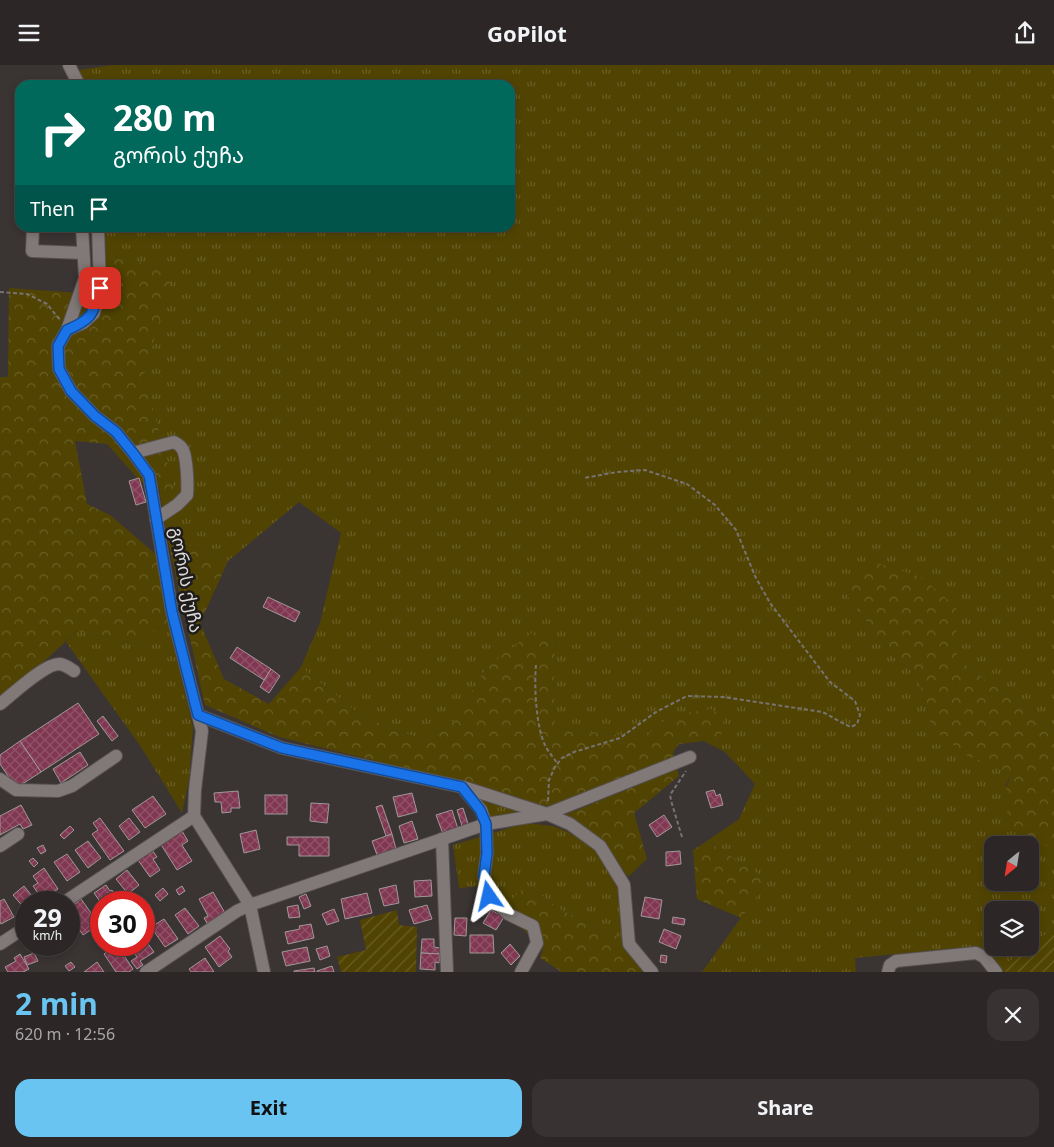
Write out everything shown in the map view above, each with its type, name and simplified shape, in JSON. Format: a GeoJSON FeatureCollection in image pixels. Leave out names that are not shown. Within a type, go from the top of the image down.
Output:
{"type":"FeatureCollection","features":[{"type":"Feature","properties":{"kind":"street"},"geometry":{"type":"LineString","coordinates":[[69,65],[76,80]]}},
{"type":"Feature","properties":{"kind":"street"},"geometry":{"type":"LineString","coordinates":[[33,232],[32,251],[84,253]]}},
{"type":"Feature","properties":{"kind":"street","name":"გორის ქუჩა"},"geometry":{"type":"LineString","coordinates":[[82,232],[85,278],[67,330],[58,346],[59,369],[71,391],[95,416],[116,432],[149,475],[172,612],[202,731],[194,816]]}},
{"type":"Feature","properties":{"kind":"street"},"geometry":{"type":"LineString","coordinates":[[67,330],[83,323],[94,313],[100,288],[98,232]]}},
{"type":"Feature","properties":{"kind":"street"},"geometry":{"type":"LineString","coordinates":[[133,453],[174,442],[180,445],[184,452],[187,495],[177,505],[156,519]]}},
{"type":"Feature","properties":{"kind":"street"},"geometry":{"type":"LineString","coordinates":[[0,703],[47,667],[58,664],[67,666],[74,671]]}},
{"type":"Feature","properties":{"kind":"street"},"geometry":{"type":"LineString","coordinates":[[198,715],[282,748],[462,787],[547,814],[570,824],[600,846],[624,885],[628,944],[652,972]]}},
{"type":"Feature","properties":{"kind":"street"},"geometry":{"type":"LineString","coordinates":[[0,779],[16,790],[58,791],[72,787],[116,756]]}},
{"type":"Feature","properties":{"kind":"street"},"geometry":{"type":"LineString","coordinates":[[146,972],[237,911],[250,905],[486,824],[547,814],[690,757]]}},
{"type":"Feature","properties":{"kind":"street"},"geometry":{"type":"LineString","coordinates":[[462,787],[480,810],[486,824],[487,853],[484,876],[489,896],[508,914],[533,926],[537,943],[520,972]]}},
{"type":"Feature","properties":{"kind":"street"},"geometry":{"type":"LineString","coordinates":[[80,892],[194,816],[250,905],[264,972]]}},
{"type":"Feature","properties":{"kind":"street"},"geometry":{"type":"LineString","coordinates":[[0,846],[18,833]]}},
{"type":"Feature","properties":{"kind":"street"},"geometry":{"type":"LineString","coordinates":[[442,839],[447,972]]}},
{"type":"Feature","properties":{"kind":"street"},"geometry":{"type":"LineString","coordinates":[[0,944],[15,934]]}},
{"type":"Feature","properties":{"kind":"street"},"geometry":{"type":"LineString","coordinates":[[888,972],[890,965],[896,961],[976,953],[984,957],[996,971]]}},
{"type":"Feature","properties":{"kind":"path"},"geometry":{"type":"LineString","coordinates":[[0,292],[27,294],[47,304],[67,330]]}},
{"type":"Feature","properties":{"kind":"path"},"geometry":{"type":"LineString","coordinates":[[547,814],[549,780],[562,758],[574,752],[620,737],[656,711],[687,696],[724,697],[822,712],[850,727],[857,724],[860,715],[855,701],[830,682],[770,603],[755,576],[736,529],[715,505],[686,483],[645,470],[617,472],[584,478]]}},
{"type":"Feature","properties":{"kind":"path"},"geometry":{"type":"LineString","coordinates":[[536,665],[534,687],[539,722],[545,747],[558,763]]}},
{"type":"Feature","properties":{"kind":"path"},"geometry":{"type":"LineString","coordinates":[[682,837],[670,795],[685,772],[690,757]]}},
{"type":"Feature","properties":{"kind":"green space"},"geometry":{"type":"Polygon","coordinates":[[[112,65],[1054,65],[1054,730],[957,659],[956,636],[841,587],[894,657],[912,671],[924,694],[932,729],[1012,773],[1006,785],[1039,836],[984,836],[984,891],[1039,891],[1039,836],[1044,844],[1054,850],[1054,928],[1039,939],[1039,901],[984,901],[984,952],[978,946],[855,958],[856,972],[702,972],[768,880],[707,841],[739,819],[755,784],[725,752],[717,748],[721,736],[671,715],[646,737],[555,727],[554,666],[556,636],[487,667],[450,726],[421,739],[363,717],[301,667],[320,623],[341,533],[299,502],[228,561],[167,537],[159,487],[175,492],[144,375],[173,271],[106,254],[105,232],[515,232],[515,80],[84,80],[79,70],[112,65]]]}},
{"type":"Feature","properties":{"kind":"green space"},"geometry":{"type":"Polygon","coordinates":[[[106,254],[174,271],[144,375],[175,492],[141,482],[107,444],[75,441],[87,504],[110,515],[159,557],[168,623],[134,644],[77,631],[7,696],[0,696],[0,377],[8,377],[9,288],[93,294],[92,255],[106,254]]]}},
{"type":"Feature","properties":{"kind":"green space"},"geometry":{"type":"Polygon","coordinates":[[[167,537],[228,561],[200,623],[224,679],[269,704],[301,667],[363,717],[421,739],[450,726],[487,667],[531,633],[556,636],[554,666],[555,727],[646,737],[671,715],[711,709],[724,717],[717,748],[704,741],[679,744],[673,752],[675,759],[553,807],[519,801],[457,781],[279,737],[205,705],[167,537]]]}},
{"type":"Feature","properties":{"kind":"green space"},"geometry":{"type":"Polygon","coordinates":[[[868,560],[921,577],[956,607],[957,659],[1054,730],[1054,850],[1039,842],[1039,836],[1029,836],[1011,826],[1007,811],[1006,794],[1012,773],[968,756],[932,729],[924,694],[912,671],[894,657],[841,587],[868,560]]]}},
{"type":"Feature","properties":{"kind":"green space"},"geometry":{"type":"Polygon","coordinates":[[[168,623],[193,727],[189,780],[182,813],[141,747],[66,642],[77,631],[134,644],[168,623]]]}},
{"type":"Feature","properties":{"kind":"green space"},"geometry":{"type":"Polygon","coordinates":[[[677,769],[679,776],[634,813],[647,859],[628,877],[604,841],[565,815],[677,769]]]}},
{"type":"Feature","properties":{"kind":"green space"},"geometry":{"type":"Polygon","coordinates":[[[462,783],[519,801],[553,807],[491,820],[462,783]]]}},
{"type":"Feature","properties":{"kind":"green space"},"geometry":{"type":"Polygon","coordinates":[[[526,823],[553,826],[566,831],[599,850],[619,886],[623,937],[603,931],[563,911],[527,885],[503,917],[479,886],[459,888],[453,845],[526,823]]]}},
{"type":"Feature","properties":{"kind":"green space"},"geometry":{"type":"Polygon","coordinates":[[[707,841],[768,880],[741,918],[697,899],[693,850],[707,841]]]}},
{"type":"Feature","properties":{"kind":"green space"},"geometry":{"type":"Polygon","coordinates":[[[527,885],[563,911],[603,931],[623,937],[646,972],[562,972],[540,958],[543,950],[525,931],[503,917],[514,897],[527,885]]]}},
{"type":"Feature","properties":{"kind":"green space"},"geometry":{"type":"Polygon","coordinates":[[[397,910],[399,925],[417,927],[416,972],[341,972],[337,957],[366,950],[360,920],[397,910]]]}},
{"type":"Feature","properties":{"kind":"green space"},"geometry":{"type":"Polygon","coordinates":[[[1054,928],[1054,972],[1003,972],[1000,968],[1017,956],[1039,956],[1039,939],[1054,928]]]}},
{"type":"Feature","properties":{"kind":"green space"},"geometry":{"type":"Polygon","coordinates":[[[988,956],[1017,956],[1000,968],[988,956]]]}},
{"type":"Feature","properties":{"kind":"building"},"geometry":{"type":"Polygon","coordinates":[[[139,478],[146,502],[136,505],[129,481],[139,478]]]}},
{"type":"Feature","properties":{"kind":"building"},"geometry":{"type":"Polygon","coordinates":[[[268,597],[300,612],[295,622],[263,607],[268,597]]]}},
{"type":"Feature","properties":{"kind":"building"},"geometry":{"type":"Polygon","coordinates":[[[237,647],[271,669],[264,680],[230,658],[237,647]]]}},
{"type":"Feature","properties":{"kind":"building"},"geometry":{"type":"Polygon","coordinates":[[[271,669],[280,676],[269,693],[260,687],[271,669]]]}},
{"type":"Feature","properties":{"kind":"building"},"geometry":{"type":"Polygon","coordinates":[[[78,703],[99,734],[41,772],[20,741],[78,703]]]}},
{"type":"Feature","properties":{"kind":"building"},"geometry":{"type":"Polygon","coordinates":[[[103,716],[118,736],[112,741],[97,721],[103,716]]]}},
{"type":"Feature","properties":{"kind":"building"},"geometry":{"type":"Polygon","coordinates":[[[20,741],[41,772],[16,788],[0,764],[0,755],[20,741]]]}},
{"type":"Feature","properties":{"kind":"building"},"geometry":{"type":"Polygon","coordinates":[[[80,752],[88,765],[61,783],[53,769],[80,752]]]}},
{"type":"Feature","properties":{"kind":"building"},"geometry":{"type":"Polygon","coordinates":[[[714,790],[716,796],[720,794],[723,805],[711,808],[706,792],[714,790]]]}},
{"type":"Feature","properties":{"kind":"building"},"geometry":{"type":"Polygon","coordinates":[[[238,791],[240,808],[231,808],[231,812],[222,813],[221,802],[215,802],[214,793],[238,791]]]}},
{"type":"Feature","properties":{"kind":"building"},"geometry":{"type":"Polygon","coordinates":[[[412,793],[417,812],[398,817],[393,797],[412,793]]]}},
{"type":"Feature","properties":{"kind":"building"},"geometry":{"type":"Polygon","coordinates":[[[265,795],[287,795],[287,814],[265,814],[265,795]]]}},
{"type":"Feature","properties":{"kind":"building"},"geometry":{"type":"Polygon","coordinates":[[[153,796],[166,814],[145,828],[132,810],[153,796]]]}},
{"type":"Feature","properties":{"kind":"building"},"geometry":{"type":"Polygon","coordinates":[[[311,803],[329,804],[327,823],[310,821],[311,803]]]}},
{"type":"Feature","properties":{"kind":"building"},"geometry":{"type":"Polygon","coordinates":[[[21,805],[32,825],[23,829],[20,824],[0,835],[0,816],[21,805]]]}},
{"type":"Feature","properties":{"kind":"building"},"geometry":{"type":"Polygon","coordinates":[[[382,805],[392,834],[386,836],[376,807],[382,805]]]}},
{"type":"Feature","properties":{"kind":"building"},"geometry":{"type":"Polygon","coordinates":[[[463,808],[470,830],[464,832],[457,810],[463,808]]]}},
{"type":"Feature","properties":{"kind":"building"},"geometry":{"type":"Polygon","coordinates":[[[452,810],[458,829],[443,834],[436,815],[452,810]]]}},
{"type":"Feature","properties":{"kind":"building"},"geometry":{"type":"Polygon","coordinates":[[[664,815],[672,827],[657,837],[649,825],[664,815]]]}},
{"type":"Feature","properties":{"kind":"building"},"geometry":{"type":"Polygon","coordinates":[[[100,818],[124,851],[110,860],[92,834],[98,830],[93,823],[100,818]]]}},
{"type":"Feature","properties":{"kind":"building"},"geometry":{"type":"Polygon","coordinates":[[[129,818],[140,832],[129,840],[119,826],[129,818]]]}},
{"type":"Feature","properties":{"kind":"building"},"geometry":{"type":"Polygon","coordinates":[[[412,821],[418,839],[404,843],[399,826],[412,821]]]}},
{"type":"Feature","properties":{"kind":"building"},"geometry":{"type":"Polygon","coordinates":[[[70,826],[74,830],[64,839],[60,835],[70,826]]]}},
{"type":"Feature","properties":{"kind":"building"},"geometry":{"type":"Polygon","coordinates":[[[256,830],[260,849],[244,853],[240,834],[256,830]]]}},
{"type":"Feature","properties":{"kind":"building"},"geometry":{"type":"Polygon","coordinates":[[[182,831],[188,841],[182,845],[192,861],[177,870],[160,843],[182,831]]]}},
{"type":"Feature","properties":{"kind":"building"},"geometry":{"type":"Polygon","coordinates":[[[392,834],[396,849],[377,855],[372,841],[392,834]]]}},
{"type":"Feature","properties":{"kind":"building"},"geometry":{"type":"Polygon","coordinates":[[[287,837],[329,837],[329,856],[299,856],[299,845],[287,845],[287,837]]]}},
{"type":"Feature","properties":{"kind":"building"},"geometry":{"type":"Polygon","coordinates":[[[88,841],[101,858],[88,868],[75,850],[88,841]]]}},
{"type":"Feature","properties":{"kind":"building"},"geometry":{"type":"Polygon","coordinates":[[[43,845],[46,851],[41,854],[37,848],[43,845]]]}},
{"type":"Feature","properties":{"kind":"building"},"geometry":{"type":"Polygon","coordinates":[[[152,850],[157,857],[153,859],[160,870],[150,877],[138,860],[152,850]]]}},
{"type":"Feature","properties":{"kind":"building"},"geometry":{"type":"Polygon","coordinates":[[[680,851],[681,864],[666,866],[666,852],[680,851]]]}},
{"type":"Feature","properties":{"kind":"building"},"geometry":{"type":"Polygon","coordinates":[[[67,854],[80,872],[67,881],[54,862],[67,854]]]}},
{"type":"Feature","properties":{"kind":"building"},"geometry":{"type":"Polygon","coordinates":[[[33,858],[38,863],[34,867],[29,861],[33,858]]]}},
{"type":"Feature","properties":{"kind":"building"},"geometry":{"type":"Polygon","coordinates":[[[44,868],[58,889],[55,891],[37,891],[33,886],[38,883],[33,876],[44,868]]]}},
{"type":"Feature","properties":{"kind":"building"},"geometry":{"type":"Polygon","coordinates":[[[127,870],[139,885],[132,891],[126,891],[116,879],[127,870]]]}},
{"type":"Feature","properties":{"kind":"building"},"geometry":{"type":"Polygon","coordinates":[[[431,880],[432,896],[415,897],[414,881],[431,880]]]}},
{"type":"Feature","properties":{"kind":"building"},"geometry":{"type":"Polygon","coordinates":[[[106,885],[110,891],[97,891],[106,885]]]}},
{"type":"Feature","properties":{"kind":"building"},"geometry":{"type":"Polygon","coordinates":[[[396,885],[399,903],[384,906],[379,889],[396,885]]]}},
{"type":"Feature","properties":{"kind":"building"},"geometry":{"type":"Polygon","coordinates":[[[24,886],[28,891],[18,891],[24,886]]]}},
{"type":"Feature","properties":{"kind":"building"},"geometry":{"type":"Polygon","coordinates":[[[182,886],[185,891],[179,895],[176,890],[182,886]]]}},
{"type":"Feature","properties":{"kind":"building"},"geometry":{"type":"Polygon","coordinates":[[[163,888],[168,894],[160,901],[155,895],[163,888]]]}},
{"type":"Feature","properties":{"kind":"building"},"geometry":{"type":"Polygon","coordinates":[[[213,892],[225,913],[207,923],[204,918],[208,916],[199,899],[213,892]]]}},
{"type":"Feature","properties":{"kind":"building"},"geometry":{"type":"Polygon","coordinates":[[[367,893],[372,913],[345,919],[341,899],[367,893]]]}},
{"type":"Feature","properties":{"kind":"building"},"geometry":{"type":"Polygon","coordinates":[[[306,894],[311,906],[304,909],[299,897],[306,894]]]}},
{"type":"Feature","properties":{"kind":"building"},"geometry":{"type":"Polygon","coordinates":[[[645,897],[662,900],[659,919],[641,916],[645,897]]]}},
{"type":"Feature","properties":{"kind":"building"},"geometry":{"type":"Polygon","coordinates":[[[4,899],[14,917],[1,924],[0,901],[4,899]]]}},
{"type":"Feature","properties":{"kind":"building"},"geometry":{"type":"Polygon","coordinates":[[[80,900],[90,911],[90,930],[83,935],[80,930],[80,900]]]}},
{"type":"Feature","properties":{"kind":"building"},"geometry":{"type":"Polygon","coordinates":[[[298,905],[300,917],[289,918],[287,907],[298,905]]]}},
{"type":"Feature","properties":{"kind":"building"},"geometry":{"type":"Polygon","coordinates":[[[427,905],[432,919],[414,924],[409,910],[427,905]]]}},
{"type":"Feature","properties":{"kind":"building"},"geometry":{"type":"Polygon","coordinates":[[[185,908],[199,926],[188,934],[175,915],[185,908]]]}},
{"type":"Feature","properties":{"kind":"building"},"geometry":{"type":"Polygon","coordinates":[[[334,909],[339,921],[327,925],[322,914],[334,909]]]}},
{"type":"Feature","properties":{"kind":"building"},"geometry":{"type":"Polygon","coordinates":[[[491,910],[504,917],[496,930],[483,923],[491,910]]]}},
{"type":"Feature","properties":{"kind":"building"},"geometry":{"type":"Polygon","coordinates":[[[673,917],[685,919],[684,925],[672,923],[673,917]]]}},
{"type":"Feature","properties":{"kind":"building"},"geometry":{"type":"Polygon","coordinates":[[[455,918],[467,918],[466,936],[454,935],[455,918]]]}},
{"type":"Feature","properties":{"kind":"building"},"geometry":{"type":"Polygon","coordinates":[[[164,919],[178,939],[165,947],[155,933],[155,925],[164,919]]]}},
{"type":"Feature","properties":{"kind":"building"},"geometry":{"type":"Polygon","coordinates":[[[311,924],[314,938],[288,944],[285,932],[300,929],[299,926],[311,924]]]}},
{"type":"Feature","properties":{"kind":"building"},"geometry":{"type":"Polygon","coordinates":[[[664,929],[681,936],[676,949],[659,942],[664,929]]]}},
{"type":"Feature","properties":{"kind":"building"},"geometry":{"type":"Polygon","coordinates":[[[470,935],[493,935],[494,953],[470,953],[470,935]]]}},
{"type":"Feature","properties":{"kind":"building"},"geometry":{"type":"Polygon","coordinates":[[[220,936],[230,949],[228,951],[232,957],[219,967],[205,947],[220,936]]]}},
{"type":"Feature","properties":{"kind":"building"},"geometry":{"type":"Polygon","coordinates":[[[422,939],[434,939],[434,947],[440,948],[440,954],[421,953],[422,939]]]}},
{"type":"Feature","properties":{"kind":"building"},"geometry":{"type":"Polygon","coordinates":[[[510,944],[520,956],[511,965],[501,953],[510,944]]]}},
{"type":"Feature","properties":{"kind":"building"},"geometry":{"type":"Polygon","coordinates":[[[327,946],[330,956],[320,960],[316,949],[327,946]]]}},
{"type":"Feature","properties":{"kind":"building"},"geometry":{"type":"Polygon","coordinates":[[[307,947],[310,961],[286,966],[282,952],[307,947]]]}},
{"type":"Feature","properties":{"kind":"building"},"geometry":{"type":"Polygon","coordinates":[[[421,953],[440,954],[439,963],[435,962],[435,970],[420,969],[421,953]]]}},
{"type":"Feature","properties":{"kind":"building"},"geometry":{"type":"Polygon","coordinates":[[[661,955],[667,956],[666,963],[660,962],[661,955]]]}},
{"type":"Feature","properties":{"kind":"building"},"geometry":{"type":"Polygon","coordinates":[[[21,956],[29,969],[23,972],[8,972],[5,967],[16,961],[14,958],[21,956]]]}},
{"type":"Feature","properties":{"kind":"building"},"geometry":{"type":"Polygon","coordinates":[[[36,956],[38,961],[27,965],[24,957],[36,956]]]}},
{"type":"Feature","properties":{"kind":"building"},"geometry":{"type":"Polygon","coordinates":[[[105,956],[124,956],[133,969],[129,972],[116,972],[105,956]]]}},
{"type":"Feature","properties":{"kind":"building"},"geometry":{"type":"Polygon","coordinates":[[[148,956],[140,961],[143,965],[137,969],[131,961],[137,957],[148,956]]]}},
{"type":"Feature","properties":{"kind":"building"},"geometry":{"type":"Polygon","coordinates":[[[205,958],[214,972],[191,972],[189,969],[205,958]]]}},
{"type":"Feature","properties":{"kind":"building"},"geometry":{"type":"Polygon","coordinates":[[[71,962],[75,967],[69,971],[65,966],[71,962]]]}},
{"type":"Feature","properties":{"kind":"building"},"geometry":{"type":"Polygon","coordinates":[[[97,962],[104,972],[84,972],[97,962]]]}},
{"type":"Feature","properties":{"kind":"building"},"geometry":{"type":"Polygon","coordinates":[[[332,966],[334,972],[317,972],[317,971],[332,966]]]}},
{"type":"Feature","properties":{"kind":"building"},"geometry":{"type":"Polygon","coordinates":[[[314,968],[315,972],[294,972],[294,971],[314,968]]]}},
{"type":"Feature","properties":{"kind":"route"},"geometry":{"type":"LineString","coordinates":[[100,288],[94,313],[83,323],[67,330],[58,346],[59,369],[71,391],[95,416],[116,432],[149,475],[172,612],[198,715],[282,748],[462,787],[480,810],[486,824],[487,853],[484,876],[489,896]]}}]}
